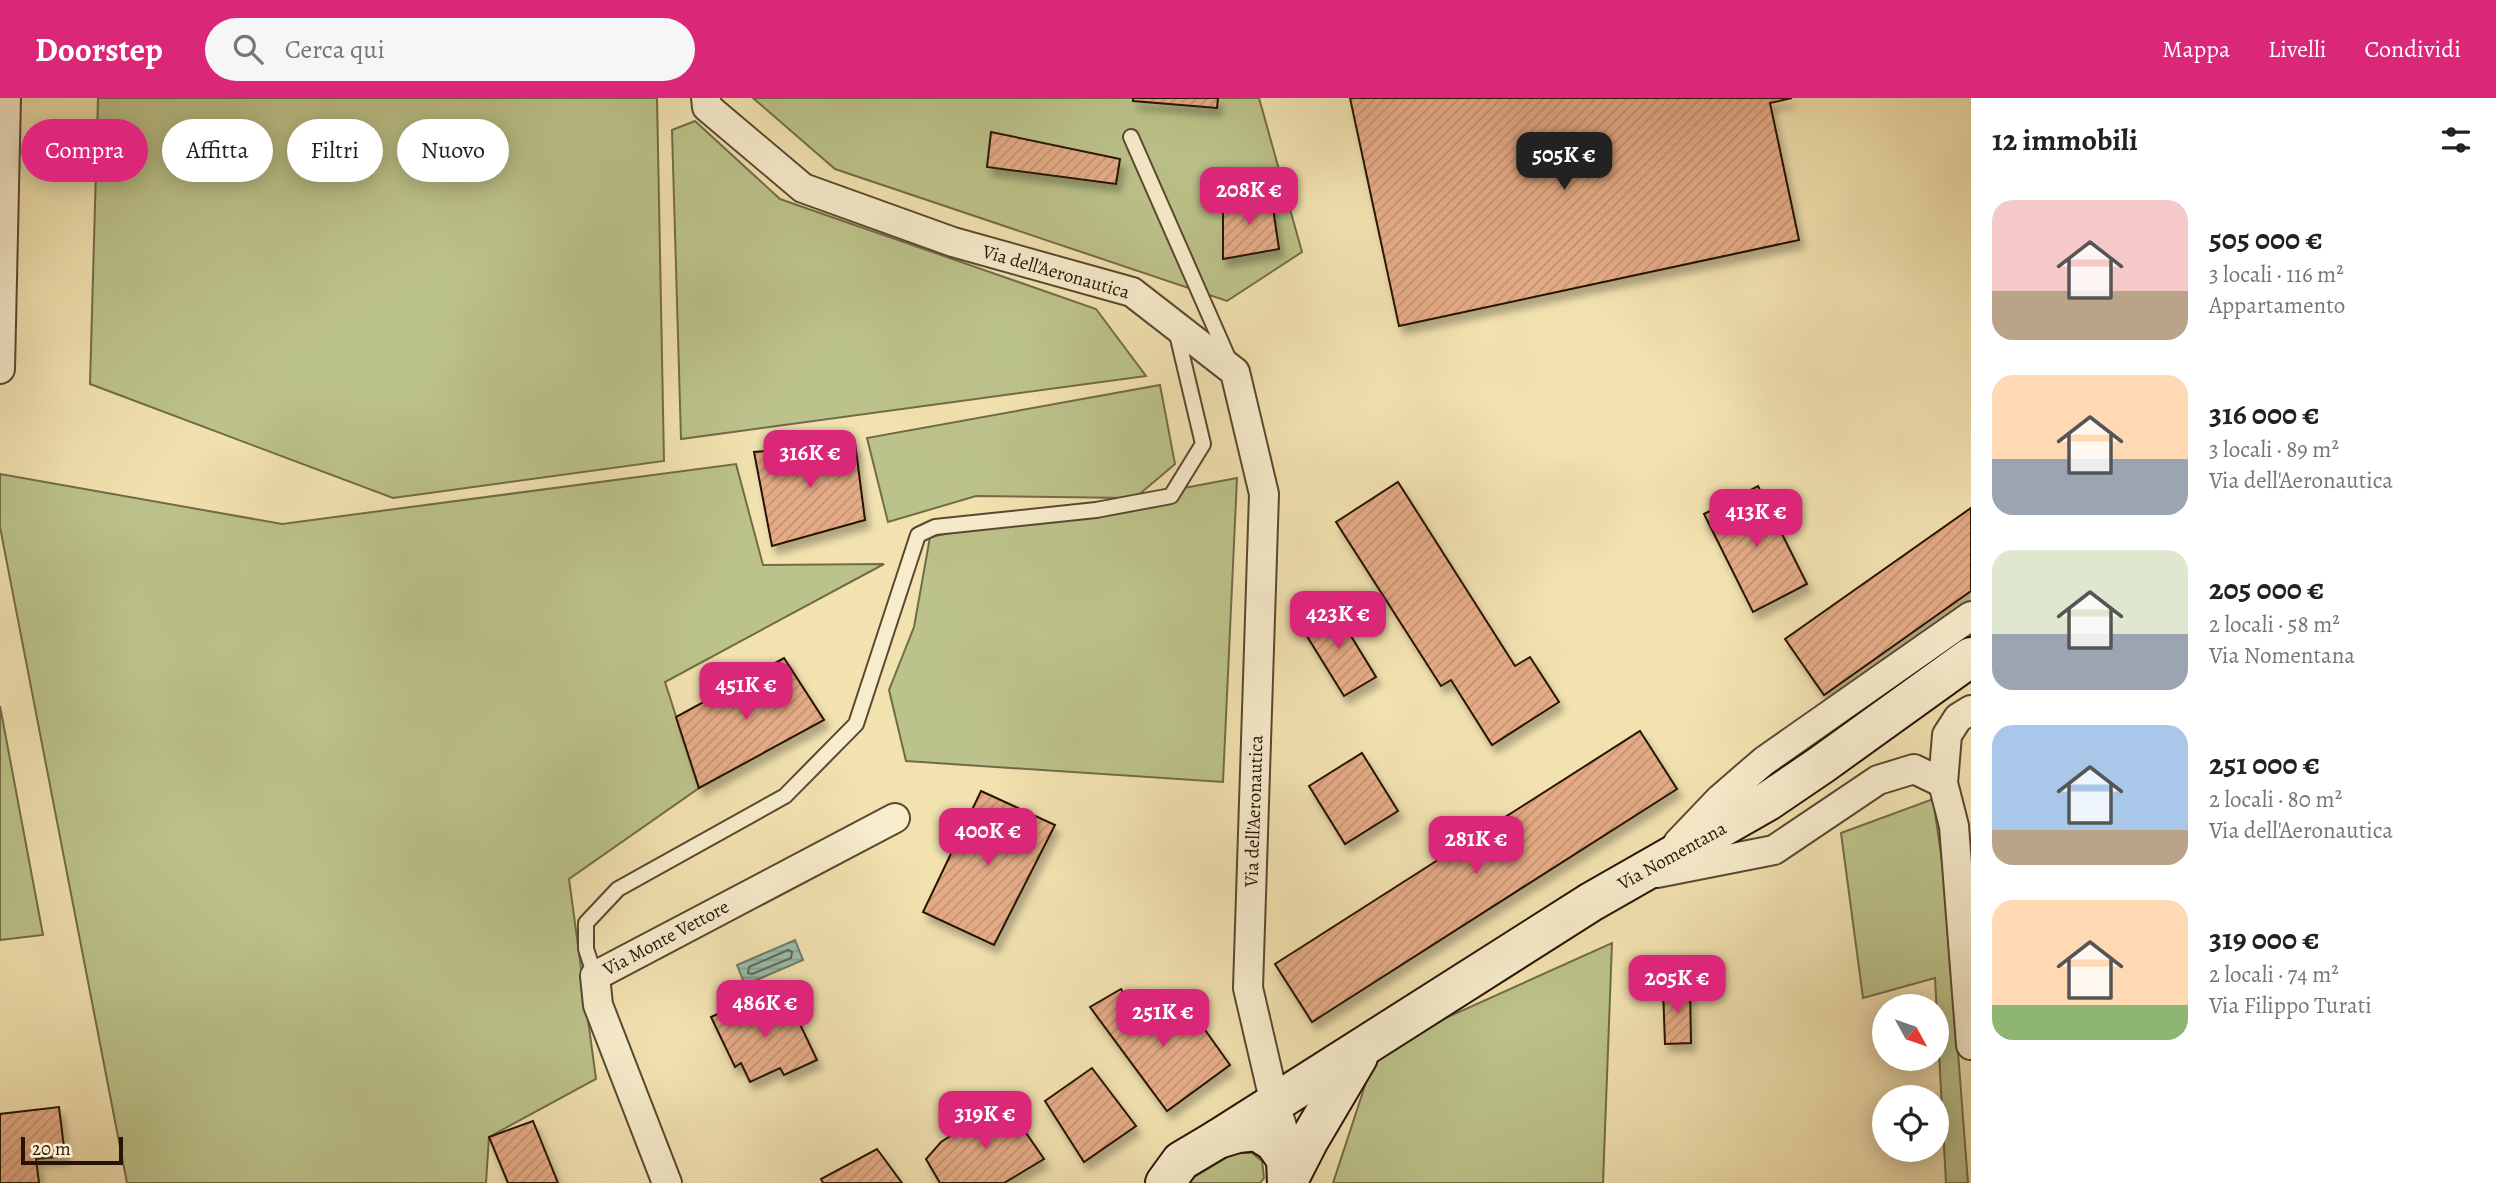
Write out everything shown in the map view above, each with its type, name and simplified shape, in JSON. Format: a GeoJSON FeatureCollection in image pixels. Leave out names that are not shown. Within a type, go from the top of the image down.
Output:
{"type":"FeatureCollection","features":[{"type":"Feature","properties":{"kind":"main road","name":"Via Nomentana"},"geometry":{"type":"LineString","coordinates":[[1145,1183],[1173,1172],[1218,1139],[1629,878],[1777,795],[1971,657]]}},
{"type":"Feature","properties":{"kind":"main road","name":"Via Nomentana"},"geometry":{"type":"LineString","coordinates":[[1286,1171],[1366,1045]]}},
{"type":"Feature","properties":{"kind":"main road"},"geometry":{"type":"LineString","coordinates":[[1218,1139],[1257,1131],[1273,1142],[1286,1171]]}},
{"type":"Feature","properties":{"kind":"street"},"geometry":{"type":"LineString","coordinates":[[0,369],[6,98]]}},
{"type":"Feature","properties":{"kind":"street","name":"Via dell'Aeronautica"},"geometry":{"type":"LineString","coordinates":[[706,98],[707,107],[803,188],[953,242],[1132,292],[1235,372],[1264,494],[1248,988],[1284,1133],[1286,1171]]}},
{"type":"Feature","properties":{"kind":"street"},"geometry":{"type":"LineString","coordinates":[[1664,859],[1720,799],[1749,773],[1971,616]]}},
{"type":"Feature","properties":{"kind":"street"},"geometry":{"type":"LineString","coordinates":[[1971,710],[1958,718],[1947,735],[1943,783],[1954,826],[1971,1045]]}},
{"type":"Feature","properties":{"kind":"street"},"geometry":{"type":"LineString","coordinates":[[1629,878],[1774,850],[1878,780],[1902,772],[1914,769],[1943,783]]}},
{"type":"Feature","properties":{"kind":"street","name":"Via Monte Vettore"},"geometry":{"type":"LineString","coordinates":[[667,1183],[598,1005],[595,976],[895,818]]}},
{"type":"Feature","properties":{"kind":"lane"},"geometry":{"type":"LineString","coordinates":[[1131,137],[1235,372]]}},
{"type":"Feature","properties":{"kind":"lane"},"geometry":{"type":"LineString","coordinates":[[595,976],[586,950],[586,923],[618,889],[785,796],[856,724],[918,535],[934,527],[1096,510],[1171,496],[1203,444],[1175,326]]}},
{"type":"Feature","properties":{"kind":"green space"},"geometry":{"type":"Polygon","coordinates":[[[98,98],[657,98],[664,461],[393,498],[90,384],[96,182],[148,182],[148,119],[97,119],[98,98]]]}},
{"type":"Feature","properties":{"kind":"green space"},"geometry":{"type":"Polygon","coordinates":[[[753,98],[1259,98],[1302,252],[1227,301],[835,169],[753,98]]]}},
{"type":"Feature","properties":{"kind":"green space"},"geometry":{"type":"Polygon","coordinates":[[[695,121],[780,199],[1096,309],[1146,376],[681,439],[672,130],[695,121]]]}},
{"type":"Feature","properties":{"kind":"green space"},"geometry":{"type":"Polygon","coordinates":[[[1160,385],[1175,464],[1136,497],[1237,478],[1223,782],[906,761],[889,690],[914,627],[930,537],[1130,498],[976,496],[888,522],[867,438],[1160,385]]]}},
{"type":"Feature","properties":{"kind":"green space"},"geometry":{"type":"Polygon","coordinates":[[[736,464],[763,565],[884,564],[665,682],[699,788],[569,879],[596,1079],[489,1137],[486,1183],[127,1183],[0,527],[0,474],[282,524],[736,464]]]}},
{"type":"Feature","properties":{"kind":"green space"},"geometry":{"type":"Polygon","coordinates":[[[0,706],[43,935],[0,940],[0,706]]]}},
{"type":"Feature","properties":{"kind":"green space"},"geometry":{"type":"Polygon","coordinates":[[[1933,799],[1945,882],[1968,1183],[1946,1183],[1945,1162],[1949,1162],[1949,1085],[1941,1085],[1940,1071],[1950,1071],[1950,994],[1936,994],[1935,978],[1863,998],[1841,833],[1933,799]]]}},
{"type":"Feature","properties":{"kind":"green space"},"geometry":{"type":"Polygon","coordinates":[[[1612,943],[1603,1183],[1333,1183],[1377,1049],[1612,943]]]}},
{"type":"Feature","properties":{"kind":"green space"},"geometry":{"type":"Polygon","coordinates":[[[1234,1153],[1252,1153],[1262,1161],[1264,1178],[1260,1183],[1191,1183],[1191,1179],[1234,1153]]]}},
{"type":"Feature","properties":{"kind":"water"},"geometry":{"type":"Polygon","coordinates":[[[795,940],[803,960],[745,985],[737,965],[795,940]]]}},
{"type":"Feature","properties":{"kind":"building"},"geometry":{"type":"Polygon","coordinates":[[[1133,98],[1218,98],[1217,108],[1133,101],[1133,98]]]}},
{"type":"Feature","properties":{"kind":"building"},"geometry":{"type":"Polygon","coordinates":[[[1350,98],[1792,98],[1770,103],[1799,240],[1399,326],[1350,98]]]}},
{"type":"Feature","properties":{"kind":"building"},"geometry":{"type":"Polygon","coordinates":[[[991,132],[1120,159],[1116,184],[987,167],[991,132]]]}},
{"type":"Feature","properties":{"kind":"building"},"geometry":{"type":"Polygon","coordinates":[[[1271,195],[1279,249],[1223,259],[1223,201],[1271,195]]]}},
{"type":"Feature","properties":{"kind":"building"},"geometry":{"type":"Polygon","coordinates":[[[855,443],[865,520],[772,546],[754,452],[855,443]]]}},
{"type":"Feature","properties":{"kind":"building"},"geometry":{"type":"Polygon","coordinates":[[[1398,482],[1515,666],[1530,657],[1559,702],[1492,745],[1451,680],[1441,686],[1336,522],[1398,482]]]}},
{"type":"Feature","properties":{"kind":"building"},"geometry":{"type":"Polygon","coordinates":[[[1758,486],[1807,584],[1753,612],[1704,514],[1758,486]]]}},
{"type":"Feature","properties":{"kind":"building"},"geometry":{"type":"Polygon","coordinates":[[[1971,508],[1971,591],[1824,695],[1785,639],[1971,508]]]}},
{"type":"Feature","properties":{"kind":"building"},"geometry":{"type":"Polygon","coordinates":[[[1332,605],[1376,677],[1344,696],[1300,625],[1332,605]]]}},
{"type":"Feature","properties":{"kind":"building"},"geometry":{"type":"Polygon","coordinates":[[[784,658],[824,720],[699,788],[676,717],[784,658]]]}},
{"type":"Feature","properties":{"kind":"building"},"geometry":{"type":"Polygon","coordinates":[[[1640,731],[1677,789],[1312,1022],[1275,964],[1640,731]]]}},
{"type":"Feature","properties":{"kind":"building"},"geometry":{"type":"Polygon","coordinates":[[[1362,753],[1398,811],[1345,844],[1309,786],[1362,753]]]}},
{"type":"Feature","properties":{"kind":"building"},"geometry":{"type":"Polygon","coordinates":[[[981,791],[1055,825],[994,945],[923,912],[981,791]]]}},
{"type":"Feature","properties":{"kind":"building"},"geometry":{"type":"Polygon","coordinates":[[[1690,987],[1691,1043],[1665,1044],[1663,988],[1690,987]]]}},
{"type":"Feature","properties":{"kind":"building"},"geometry":{"type":"Polygon","coordinates":[[[1121,989],[1149,1032],[1188,1006],[1230,1065],[1167,1111],[1090,1007],[1121,989]]]}},
{"type":"Feature","properties":{"kind":"building"},"geometry":{"type":"Polygon","coordinates":[[[789,1001],[817,1060],[784,1075],[780,1068],[750,1082],[741,1063],[735,1067],[711,1017],[741,1003],[749,1020],[789,1001]]]}},
{"type":"Feature","properties":{"kind":"building"},"geometry":{"type":"Polygon","coordinates":[[[1092,1068],[1136,1126],[1084,1162],[1045,1101],[1092,1068]]]}},
{"type":"Feature","properties":{"kind":"building"},"geometry":{"type":"Polygon","coordinates":[[[1004,1101],[1044,1159],[1004,1183],[940,1183],[926,1159],[941,1142],[1004,1101]]]}},
{"type":"Feature","properties":{"kind":"building"},"geometry":{"type":"Polygon","coordinates":[[[59,1107],[65,1156],[36,1159],[39,1183],[0,1183],[0,1114],[59,1107]]]}},
{"type":"Feature","properties":{"kind":"building"},"geometry":{"type":"Polygon","coordinates":[[[533,1121],[558,1183],[508,1183],[489,1137],[533,1121]]]}},
{"type":"Feature","properties":{"kind":"building"},"geometry":{"type":"Polygon","coordinates":[[[877,1149],[902,1183],[823,1183],[821,1179],[877,1149]]]}}]}
